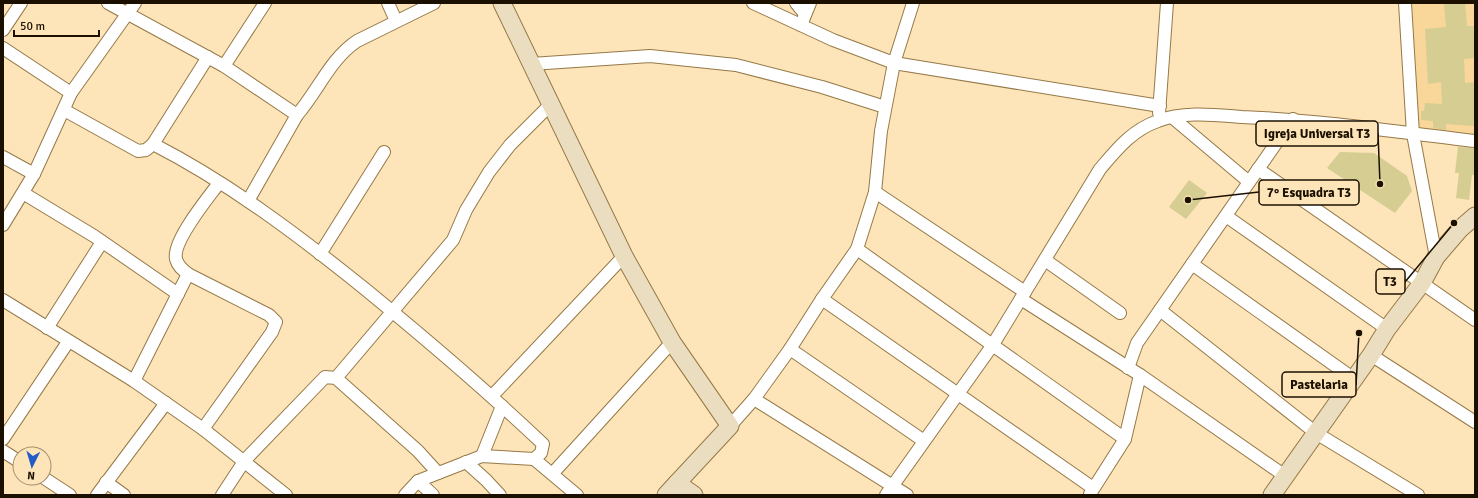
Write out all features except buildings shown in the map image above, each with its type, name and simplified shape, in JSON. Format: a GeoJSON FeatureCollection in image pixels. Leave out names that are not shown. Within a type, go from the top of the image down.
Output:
{"type":"FeatureCollection","features":[{"type":"Feature","properties":{"kind":"street"},"geometry":{"type":"LineString","coordinates":[[3,30],[21,3]]}},
{"type":"Feature","properties":{"kind":"street"},"geometry":{"type":"LineString","coordinates":[[108,3],[224,66],[297,115]]}},
{"type":"Feature","properties":{"kind":"street"},"geometry":{"type":"LineString","coordinates":[[3,225],[34,174],[71,93],[134,3]]}},
{"type":"Feature","properties":{"kind":"street"},"geometry":{"type":"LineString","coordinates":[[224,66],[265,3]]}},
{"type":"Feature","properties":{"kind":"street"},"geometry":{"type":"LineString","coordinates":[[388,3],[396,21]]}},
{"type":"Feature","properties":{"kind":"street"},"geometry":{"type":"LineString","coordinates":[[248,201],[297,115],[345,48],[356,41],[434,3]]}},
{"type":"Feature","properties":{"kind":"street"},"geometry":{"type":"LineString","coordinates":[[502,3],[624,256],[672,342],[730,426]]}},
{"type":"Feature","properties":{"kind":"street"},"geometry":{"type":"LineString","coordinates":[[753,3],[805,14]]}},
{"type":"Feature","properties":{"kind":"street"},"geometry":{"type":"LineString","coordinates":[[796,3],[805,14],[833,40],[894,63],[1160,106]]}},
{"type":"Feature","properties":{"kind":"street"},"geometry":{"type":"LineString","coordinates":[[694,495],[672,489],[754,399],[790,349],[822,299],[857,249],[875,192],[880,131],[894,63],[913,3]]}},
{"type":"Feature","properties":{"kind":"street"},"geometry":{"type":"LineString","coordinates":[[1159,120],[1167,3]]}},
{"type":"Feature","properties":{"kind":"street"},"geometry":{"type":"LineString","coordinates":[[1405,3],[1413,134],[1436,257]]}},
{"type":"Feature","properties":{"kind":"street"},"geometry":{"type":"LineString","coordinates":[[3,48],[71,93]]}},
{"type":"Feature","properties":{"kind":"street"},"geometry":{"type":"LineString","coordinates":[[531,64],[650,56],[736,66],[822,87],[885,107]]}},
{"type":"Feature","properties":{"kind":"street"},"geometry":{"type":"LineString","coordinates":[[64,110],[138,151],[146,150],[153,144],[208,57]]}},
{"type":"Feature","properties":{"kind":"street"},"geometry":{"type":"LineString","coordinates":[[336,378],[453,240],[466,210],[489,172],[510,145],[551,104]]}},
{"type":"Feature","properties":{"kind":"street"},"geometry":{"type":"LineString","coordinates":[[890,490],[992,346],[1100,169],[1120,146],[1137,130],[1159,120],[1185,115],[1209,115],[1293,119],[1475,141]]}},
{"type":"Feature","properties":{"kind":"street"},"geometry":{"type":"LineString","coordinates":[[1173,118],[1249,182]]}},
{"type":"Feature","properties":{"kind":"street"},"geometry":{"type":"LineString","coordinates":[[1128,368],[1137,343],[1293,119]]}},
{"type":"Feature","properties":{"kind":"street"},"geometry":{"type":"LineString","coordinates":[[153,144],[174,155],[248,201],[320,254],[393,312],[492,396],[543,444],[541,453],[534,459]]}},
{"type":"Feature","properties":{"kind":"street"},"geometry":{"type":"LineString","coordinates":[[320,254],[384,152]]}},
{"type":"Feature","properties":{"kind":"street"},"geometry":{"type":"LineString","coordinates":[[3,157],[34,174]]}},
{"type":"Feature","properties":{"kind":"street"},"geometry":{"type":"LineString","coordinates":[[1258,169],[1475,320]]}},
{"type":"Feature","properties":{"kind":"street"},"geometry":{"type":"LineString","coordinates":[[204,429],[272,332],[276,322],[269,315],[188,274],[179,267],[176,258],[179,244],[219,183]]}},
{"type":"Feature","properties":{"kind":"street"},"geometry":{"type":"LineString","coordinates":[[875,192],[1284,476]]}},
{"type":"Feature","properties":{"kind":"street"},"geometry":{"type":"LineString","coordinates":[[23,193],[102,242],[178,294]]}},
{"type":"Feature","properties":{"kind":"street"},"geometry":{"type":"LineString","coordinates":[[1226,216],[1387,329]]}},
{"type":"Feature","properties":{"kind":"street"},"geometry":{"type":"LineString","coordinates":[[1272,495],[1371,355],[1387,329],[1422,283],[1436,257],[1460,229],[1475,216]]}},
{"type":"Feature","properties":{"kind":"street"},"geometry":{"type":"LineString","coordinates":[[47,328],[102,242]]}},
{"type":"Feature","properties":{"kind":"street"},"geometry":{"type":"LineString","coordinates":[[857,249],[1125,439]]}},
{"type":"Feature","properties":{"kind":"street"},"geometry":{"type":"LineString","coordinates":[[492,396],[624,256]]}},
{"type":"Feature","properties":{"kind":"street"},"geometry":{"type":"LineString","coordinates":[[1045,260],[1120,313]]}},
{"type":"Feature","properties":{"kind":"street"},"geometry":{"type":"LineString","coordinates":[[1192,264],[1354,379]]}},
{"type":"Feature","properties":{"kind":"street"},"geometry":{"type":"LineString","coordinates":[[134,381],[188,274]]}},
{"type":"Feature","properties":{"kind":"street"},"geometry":{"type":"LineString","coordinates":[[822,299],[958,394],[1091,492],[1125,439],[1140,375]]}},
{"type":"Feature","properties":{"kind":"street"},"geometry":{"type":"LineString","coordinates":[[3,300],[68,342],[134,381],[204,429],[245,460],[286,495]]}},
{"type":"Feature","properties":{"kind":"street"},"geometry":{"type":"LineString","coordinates":[[1464,312],[1475,307]]}},
{"type":"Feature","properties":{"kind":"street"},"geometry":{"type":"LineString","coordinates":[[1160,310],[1316,432],[1418,495]]}},
{"type":"Feature","properties":{"kind":"street"},"geometry":{"type":"LineString","coordinates":[[3,438],[68,342]]}},
{"type":"Feature","properties":{"kind":"street"},"geometry":{"type":"LineString","coordinates":[[553,473],[672,342]]}},
{"type":"Feature","properties":{"kind":"street"},"geometry":{"type":"LineString","coordinates":[[790,349],[924,441]]}},
{"type":"Feature","properties":{"kind":"street"},"geometry":{"type":"LineString","coordinates":[[1371,355],[1475,422]]}},
{"type":"Feature","properties":{"kind":"street"},"geometry":{"type":"LineString","coordinates":[[222,495],[245,460],[325,377],[336,378],[418,451],[438,473]]}},
{"type":"Feature","properties":{"kind":"street"},"geometry":{"type":"LineString","coordinates":[[754,399],[890,490],[907,495]]}},
{"type":"Feature","properties":{"kind":"street"},"geometry":{"type":"LineString","coordinates":[[97,495],[166,403]]}},
{"type":"Feature","properties":{"kind":"street"},"geometry":{"type":"LineString","coordinates":[[482,456],[502,406]]}},
{"type":"Feature","properties":{"kind":"street"},"geometry":{"type":"LineString","coordinates":[[3,451],[12,457]]}},
{"type":"Feature","properties":{"kind":"street"},"geometry":{"type":"LineString","coordinates":[[405,495],[418,481],[482,456],[534,459],[553,473],[577,495]]}},
{"type":"Feature","properties":{"kind":"street"},"geometry":{"type":"LineString","coordinates":[[466,462],[500,495]]}},
{"type":"Feature","properties":{"kind":"street"},"geometry":{"type":"LineString","coordinates":[[418,481],[433,495]]}},
{"type":"Feature","properties":{"kind":"street"},"geometry":{"type":"LineString","coordinates":[[106,482],[124,495]]}},
{"type":"Feature","properties":{"kind":"street"},"geometry":{"type":"LineString","coordinates":[[52,483],[70,495]]}},
{"type":"Feature","properties":{"kind":"shaded area"},"geometry":{"type":"Polygon","coordinates":[[[1405,3],[1475,3],[1475,141],[1413,134],[1405,3]]]}},
{"type":"Feature","properties":{"kind":"place","name":"Igreja Universal T3"},"geometry":{"type":"Point","coordinates":[1380,184]}},
{"type":"Feature","properties":{"kind":"place","name":"7° Esquadra T3"},"geometry":{"type":"Point","coordinates":[1188,200]}},
{"type":"Feature","properties":{"kind":"place","name":"T3"},"geometry":{"type":"Point","coordinates":[1454,223]}},
{"type":"Feature","properties":{"kind":"place","name":"Pastelaria"},"geometry":{"type":"Point","coordinates":[1359,333]}}]}
